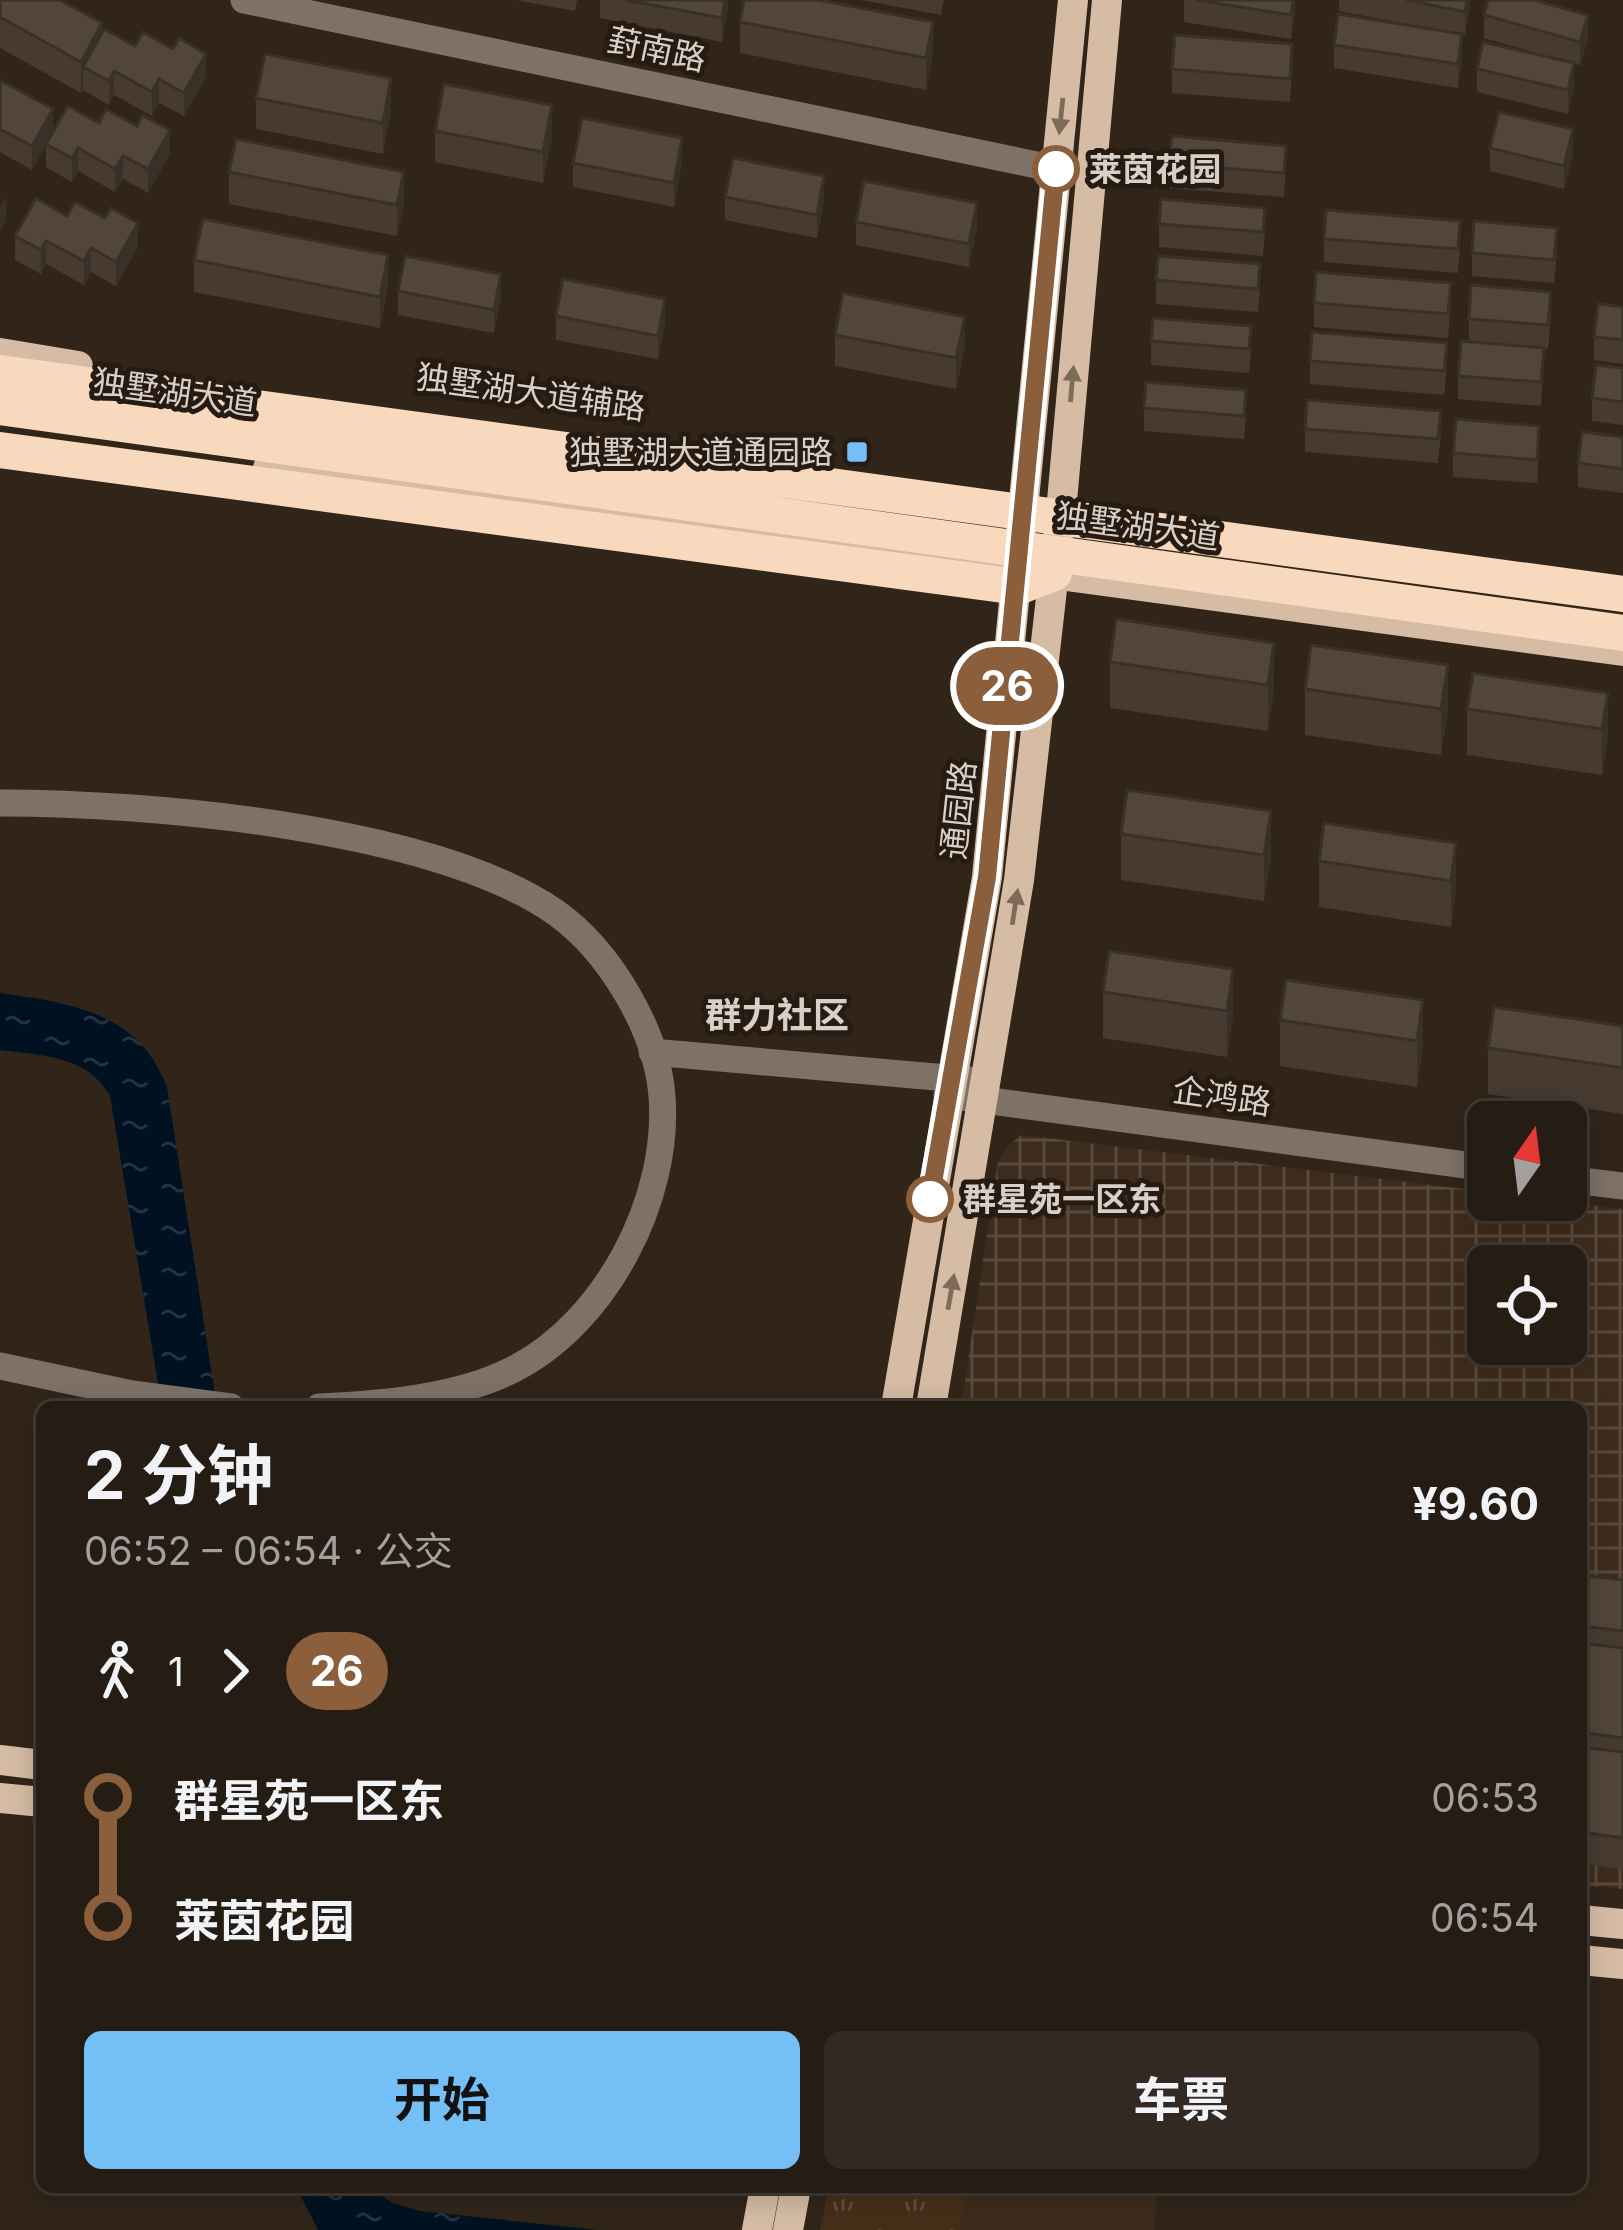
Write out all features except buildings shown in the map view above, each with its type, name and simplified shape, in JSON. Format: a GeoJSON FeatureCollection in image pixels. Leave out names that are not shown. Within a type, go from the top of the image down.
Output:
{"type":"FeatureCollection","features":[{"type":"Feature","properties":{"kind":"highway","name":"独墅湖大道"},"geometry":{"type":"LineString","coordinates":[[0,374],[1623,594]]}},
{"type":"Feature","properties":{"kind":"highway","name":"独墅湖大道"},"geometry":{"type":"LineString","coordinates":[[0,407],[1623,633]]}},
{"type":"Feature","properties":{"kind":"highway"},"geometry":{"type":"LineString","coordinates":[[0,450],[629,526],[688,544],[1034,562]]}},
{"type":"Feature","properties":{"kind":"highway"},"geometry":{"type":"LineString","coordinates":[[688,544],[736,530]]}},
{"type":"Feature","properties":{"kind":"main road","name":"通园路"},"geometry":{"type":"LineString","coordinates":[[932,1401],[1019,880],[1034,562],[1027,496],[1073,0]]}},
{"type":"Feature","properties":{"kind":"main road","name":"通园路"},"geometry":{"type":"LineString","coordinates":[[897,1401],[987,877],[1034,562],[1062,501],[1107,0]]}},
{"type":"Feature","properties":{"kind":"main road","name":"独墅湖大道辅路"},"geometry":{"type":"LineString","coordinates":[[0,353],[1623,578]]}},
{"type":"Feature","properties":{"kind":"main road"},"geometry":{"type":"LineString","coordinates":[[0,433],[629,526],[736,530],[1034,562],[1623,651]]}},
{"type":"Feature","properties":{"kind":"main road"},"geometry":{"type":"LineString","coordinates":[[629,526],[693,494],[1034,562]]}},
{"type":"Feature","properties":{"kind":"main road"},"geometry":{"type":"LineString","coordinates":[[0,1760],[36,1764]]}},
{"type":"Feature","properties":{"kind":"main road"},"geometry":{"type":"LineString","coordinates":[[0,1798],[36,1801]]}},
{"type":"Feature","properties":{"kind":"main road"},"geometry":{"type":"LineString","coordinates":[[1587,1921],[1623,1924]]}},
{"type":"Feature","properties":{"kind":"main road"},"geometry":{"type":"LineString","coordinates":[[1587,1961],[1623,1964]]}},
{"type":"Feature","properties":{"kind":"main road"},"geometry":{"type":"LineString","coordinates":[[757,2230],[764,2193]]}},
{"type":"Feature","properties":{"kind":"main road"},"geometry":{"type":"LineString","coordinates":[[788,2230],[795,2193]]}},
{"type":"Feature","properties":{"kind":"street","name":"葑南路"},"geometry":{"type":"LineString","coordinates":[[244,0],[1056,169]]}},
{"type":"Feature","properties":{"kind":"street"},"geometry":{"type":"LineString","coordinates":[[0,803],[118,808],[270,824],[358,840],[490,878],[558,914],[597,951],[627,998],[652,1052],[662,1106],[647,1199],[627,1250],[603,1292],[529,1360],[483,1381],[370,1401]]}},
{"type":"Feature","properties":{"kind":"street","name":"企鸿路"},"geometry":{"type":"LineString","coordinates":[[652,1052],[949,1086],[1467,1165]]}},
{"type":"Feature","properties":{"kind":"street"},"geometry":{"type":"LineString","coordinates":[[1587,1182],[1623,1186]]}},
{"type":"Feature","properties":{"kind":"street"},"geometry":{"type":"LineString","coordinates":[[0,1366],[185,1401]]}},
{"type":"Feature","properties":{"kind":"shaded area"},"geometry":{"type":"Polygon","coordinates":[[[1022,1135],[1467,1189],[1467,1221],[1587,1221],[1587,1205],[1623,1209],[1623,1889],[1587,1886],[1587,1401],[962,1401],[998,1162],[1022,1135]]]}},
{"type":"Feature","properties":{"kind":"shaded area"},"geometry":{"type":"Polygon","coordinates":[[[966,2193],[1157,2193],[1154,2230],[960,2230],[966,2193]]]}},
{"type":"Feature","properties":{"kind":"green space"},"geometry":{"type":"Polygon","coordinates":[[[828,2193],[966,2193],[960,2230],[820,2230],[828,2193]]]}},
{"type":"Feature","properties":{"kind":"water"},"geometry":{"type":"Polygon","coordinates":[[[0,993],[52,1001],[100,1016],[139,1042],[155,1062],[167,1087],[216,1401],[161,1401],[110,1096],[100,1082],[76,1065],[0,1050],[0,993]]]}},
{"type":"Feature","properties":{"kind":"water"},"geometry":{"type":"Polygon","coordinates":[[[299,2193],[377,2193],[420,2211],[598,2230],[318,2230],[299,2193]]]}},
{"type":"Feature","properties":{"kind":"bus line","name":"26"},"geometry":{"type":"LineString","coordinates":[[930,1199],[987,877],[1056,169]]}},
{"type":"Feature","properties":{"kind":"place","name":"莱茵花园"},"geometry":{"type":"Point","coordinates":[1056,169]}},
{"type":"Feature","properties":{"kind":"place","name":"独墅湖大道通园路"},"geometry":{"type":"Point","coordinates":[857,452]}},
{"type":"Feature","properties":{"kind":"place","name":"群星苑一区东"},"geometry":{"type":"Point","coordinates":[930,1199]}},
{"type":"Feature","properties":{"kind":"district","name":"群力社区"},"geometry":{"type":"Point","coordinates":[777,1015]}}]}
